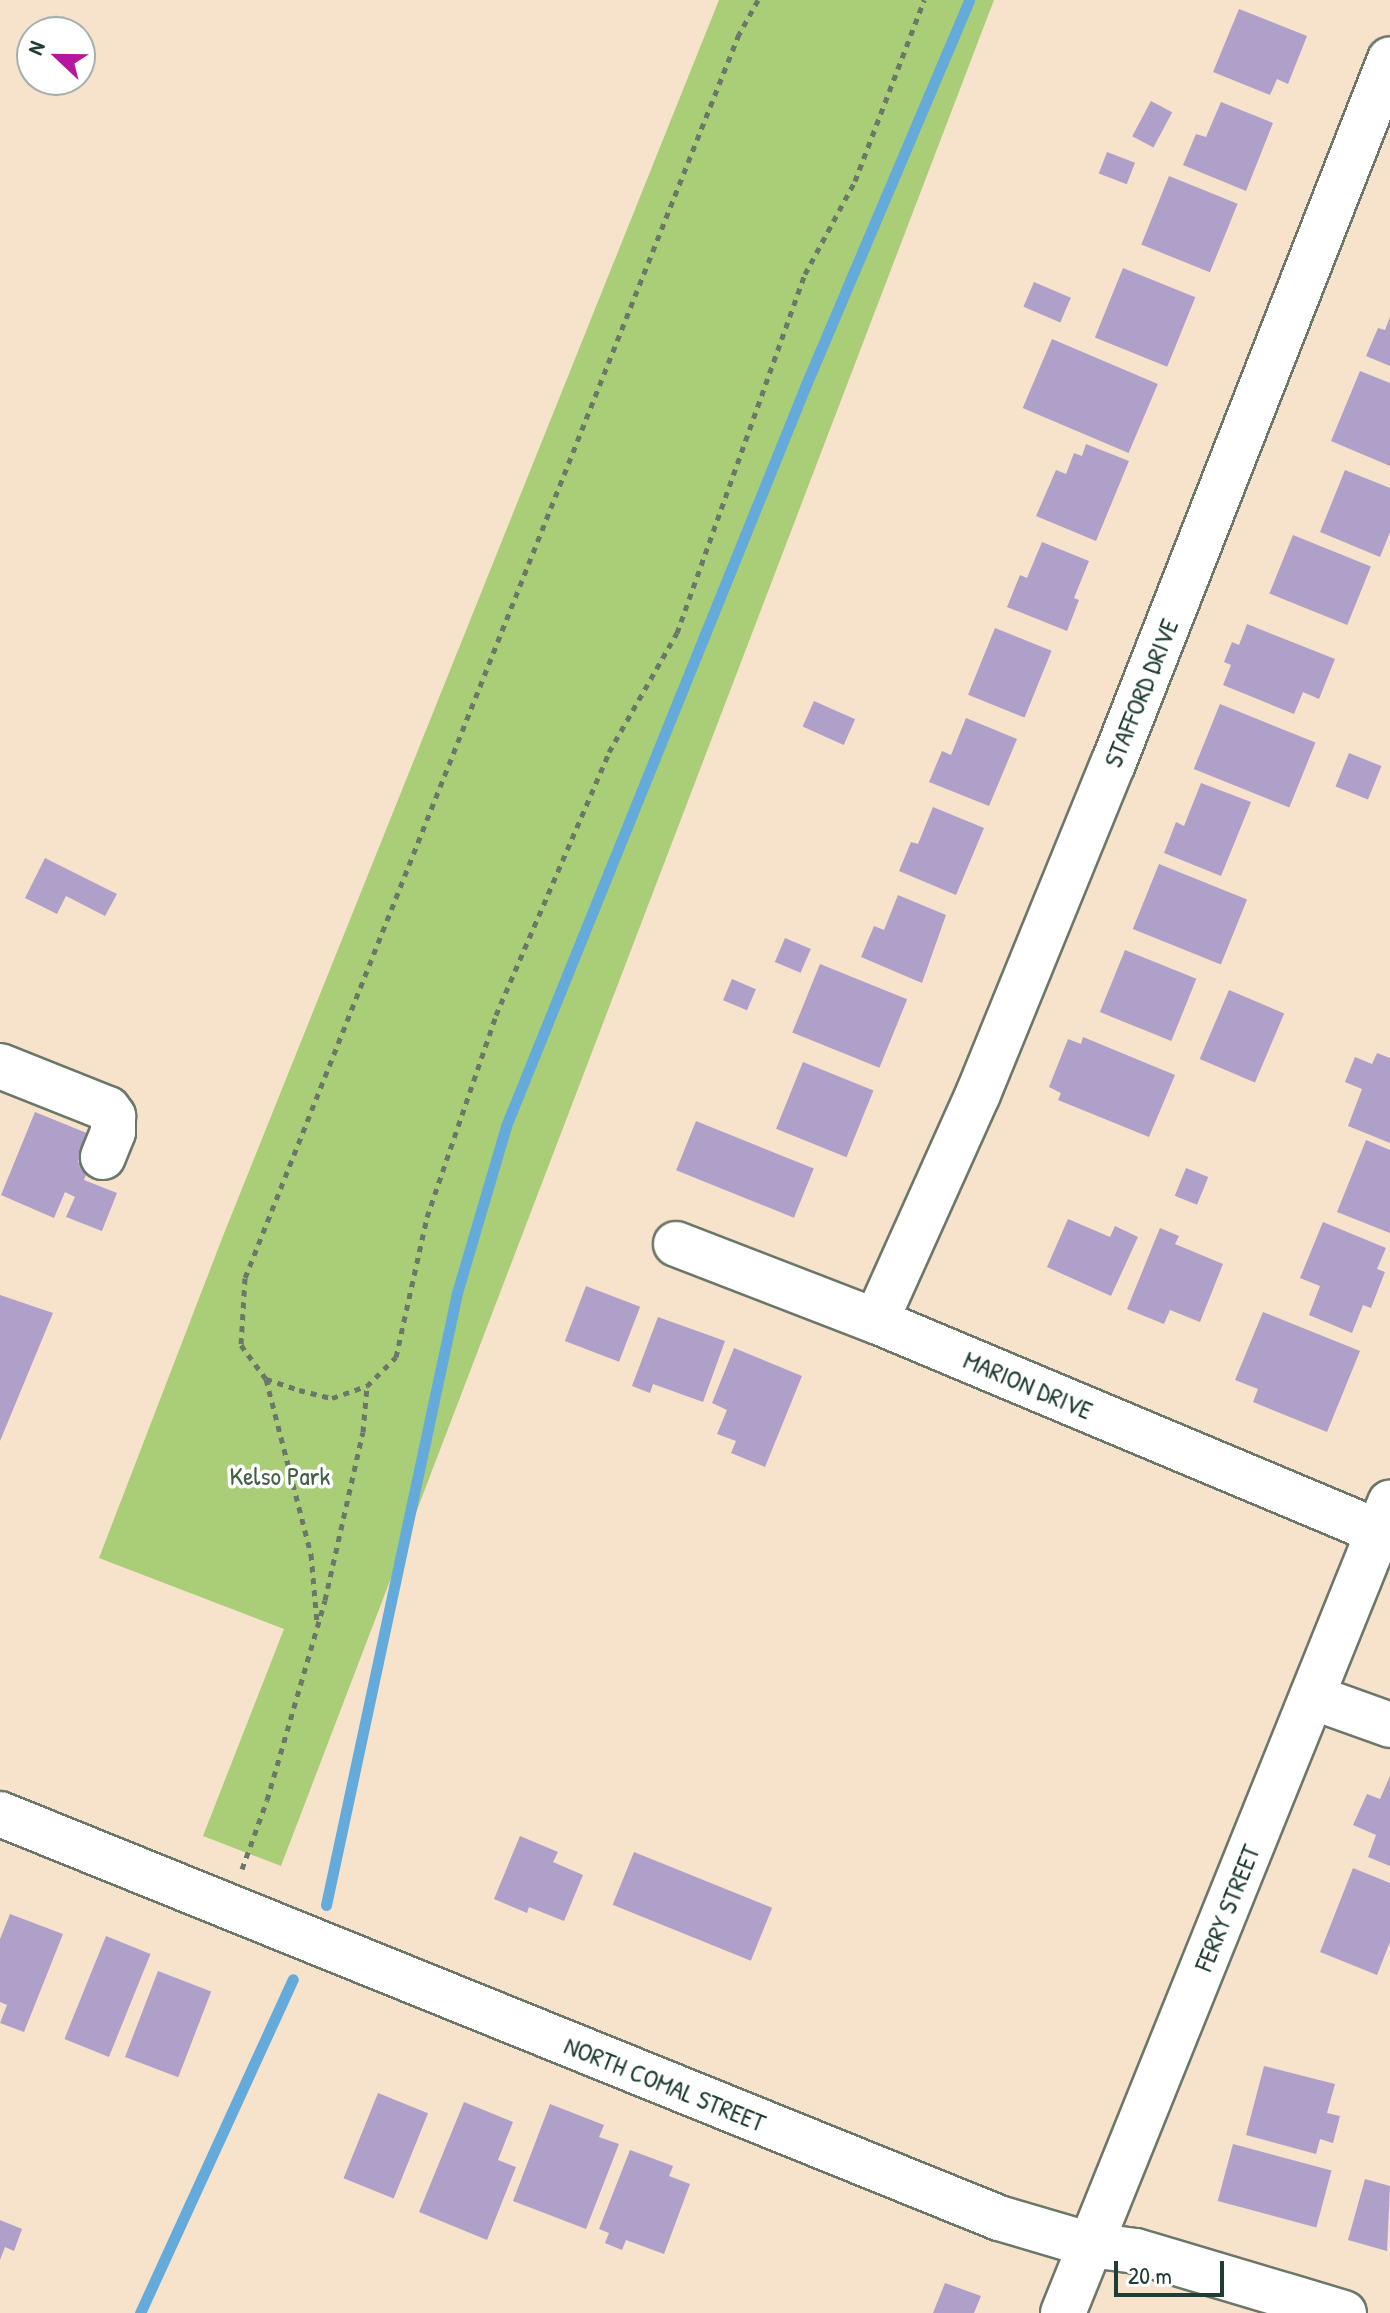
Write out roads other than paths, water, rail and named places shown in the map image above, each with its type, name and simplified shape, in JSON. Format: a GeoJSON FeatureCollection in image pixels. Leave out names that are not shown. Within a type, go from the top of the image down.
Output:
{"type":"FeatureCollection","features":[{"type":"Feature","properties":{"kind":"street","name":"STAFFORD DRIVE"},"geometry":{"type":"LineString","coordinates":[[876,1321],[978,1094],[1113,764],[1390,59]]}},
{"type":"Feature","properties":{"kind":"street"},"geometry":{"type":"LineString","coordinates":[[0,1066],[108,1109],[113,1116],[113,1132],[103,1157]]}},
{"type":"Feature","properties":{"kind":"street","name":"MARION DRIVE"},"geometry":{"type":"LineString","coordinates":[[676,1244],[1384,1517]]}},
{"type":"Feature","properties":{"kind":"street","name":"FERRY STREET"},"geometry":{"type":"LineString","coordinates":[[1063,2313],[1384,1517]]}},
{"type":"Feature","properties":{"kind":"street"},"geometry":{"type":"LineString","coordinates":[[1312,1697],[1390,1725]]}},
{"type":"Feature","properties":{"kind":"street","name":"NORTH COMAL STREET"},"geometry":{"type":"LineString","coordinates":[[0,1814],[999,2218],[1091,2245],[1136,2251],[1344,2313]]}},
{"type":"Feature","properties":{"kind":"waterway"},"geometry":{"type":"LineString","coordinates":[[326,1905],[457,1293],[506,1126],[805,387],[969,0]]}},
{"type":"Feature","properties":{"kind":"waterway"},"geometry":{"type":"LineString","coordinates":[[140,2313],[293,1979]]}},
{"type":"Feature","properties":{"kind":"park label","name":"Kelso Park"},"geometry":{"type":"Point","coordinates":[280,1476]}}]}
